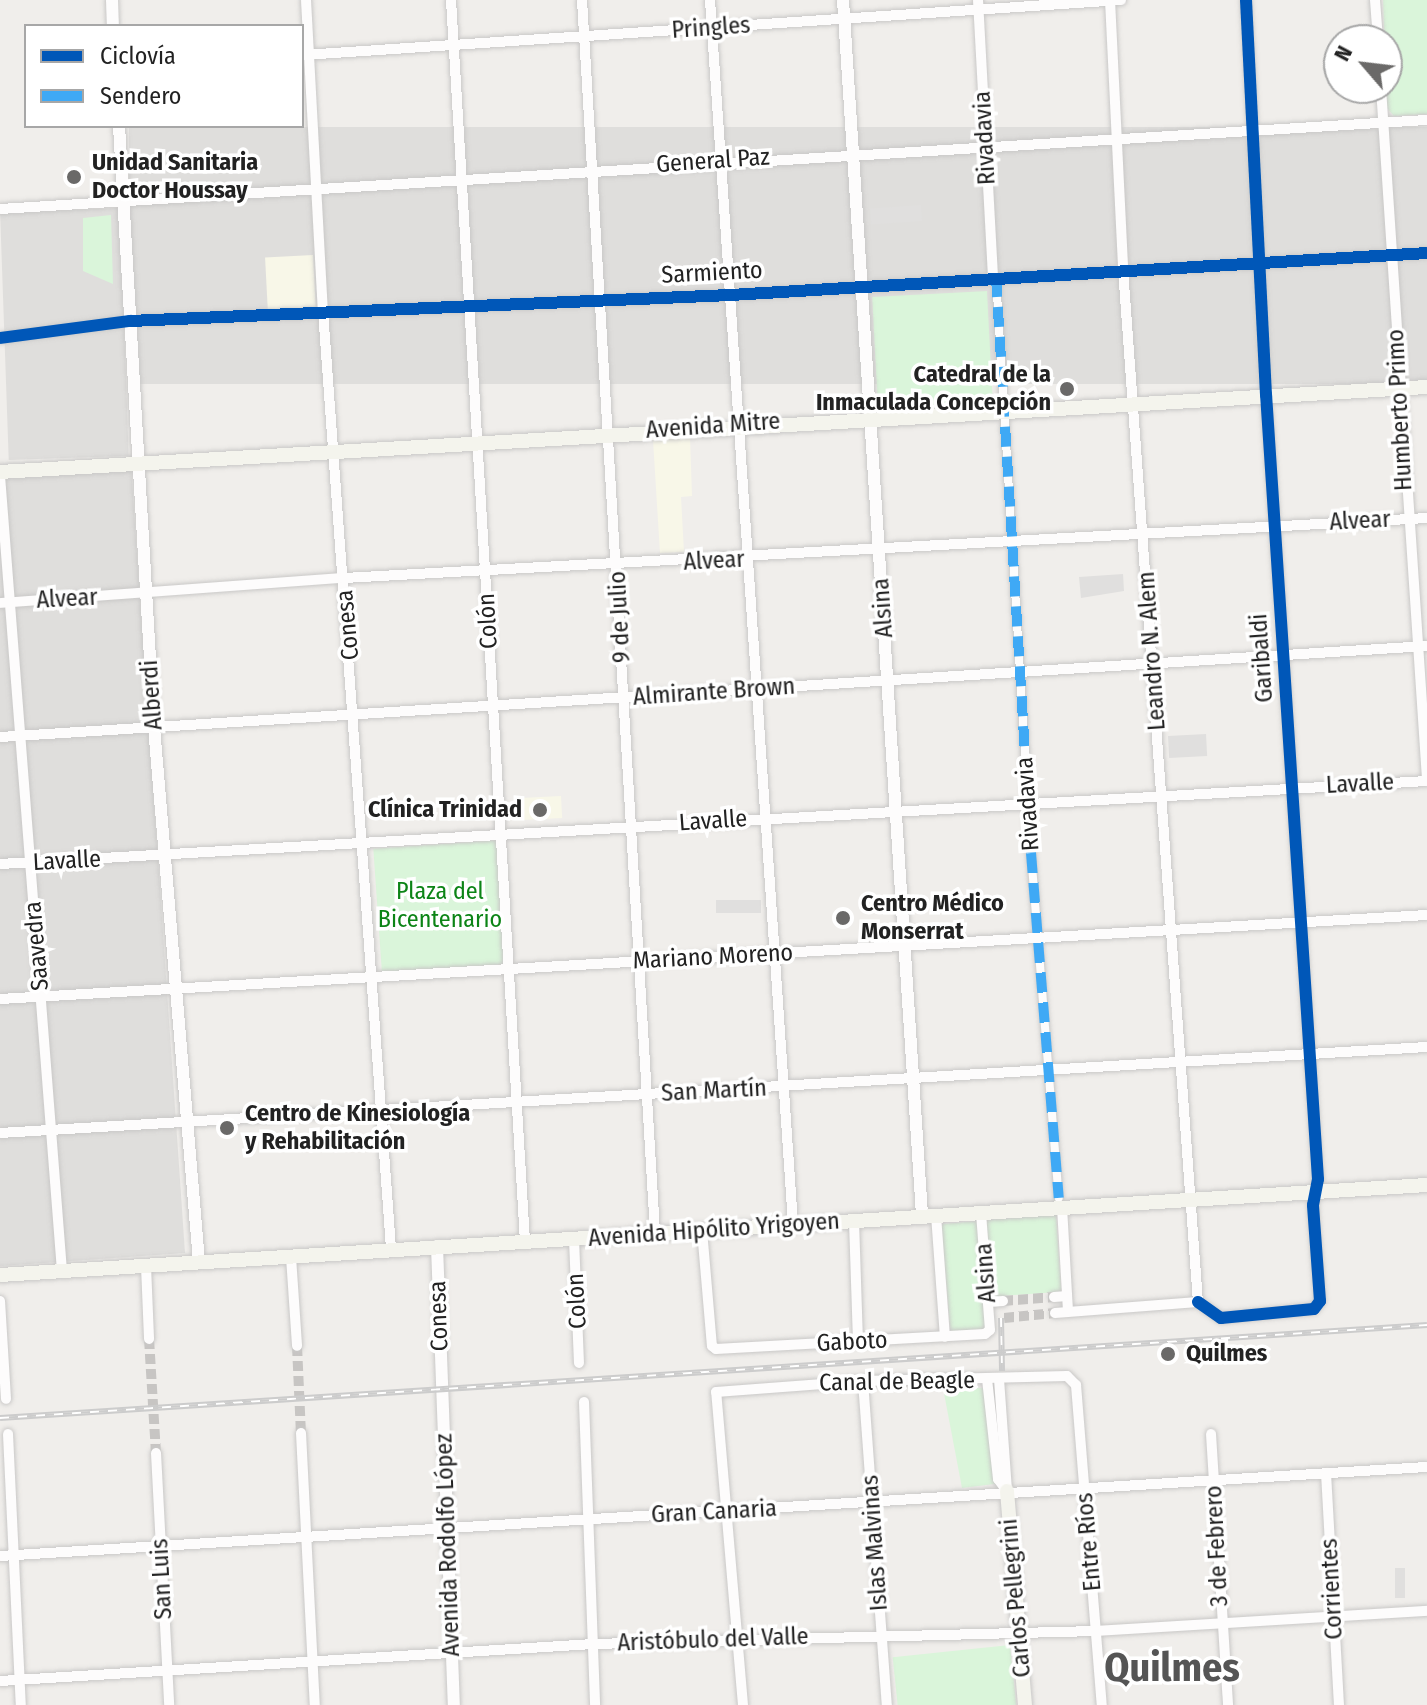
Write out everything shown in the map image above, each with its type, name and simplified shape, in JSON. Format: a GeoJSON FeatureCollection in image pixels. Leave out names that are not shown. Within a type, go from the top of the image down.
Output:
{"type":"FeatureCollection","features":[{"type":"Feature","properties":{"kind":"main road","name":"Avenida Mitre"},"geometry":{"type":"LineString","coordinates":[[0,474],[136,462],[738,424],[1427,387]]}},
{"type":"Feature","properties":{"kind":"main road","name":"Avenida Hipólito Yrigoyen"},"geometry":{"type":"LineString","coordinates":[[0,1275],[854,1221],[981,1212],[1060,1202],[1427,1185]]}},
{"type":"Feature","properties":{"kind":"main road","name":"Carlos Pellegrini"},"geometry":{"type":"LineString","coordinates":[[1007,1491],[1025,1705]]}},
{"type":"Feature","properties":{"kind":"street"},"geometry":{"type":"LineString","coordinates":[[112,0],[113,24]]}},
{"type":"Feature","properties":{"kind":"street","name":"Conesa"},"geometry":{"type":"LineString","coordinates":[[306,0],[306,54],[323,311],[355,717],[391,1249]]}},
{"type":"Feature","properties":{"kind":"street","name":"Colón"},"geometry":{"type":"LineString","coordinates":[[451,0],[525,1242]]}},
{"type":"Feature","properties":{"kind":"street","name":"9 de Julio"},"geometry":{"type":"LineString","coordinates":[[582,0],[655,1234]]}},
{"type":"Feature","properties":{"kind":"street"},"geometry":{"type":"LineString","coordinates":[[710,0],[793,1225]]}},
{"type":"Feature","properties":{"kind":"street","name":"Alsina"},"geometry":{"type":"LineString","coordinates":[[843,0],[913,1077],[929,1215]]}},
{"type":"Feature","properties":{"kind":"street","name":"Leandro N. Alem"},"geometry":{"type":"LineString","coordinates":[[1110,0],[1123,269],[1145,536],[1151,662],[1198,1302]]}},
{"type":"Feature","properties":{"kind":"street","name":"Pringles"},"geometry":{"type":"LineString","coordinates":[[306,54],[712,28],[978,4],[1121,0]]}},
{"type":"Feature","properties":{"kind":"street","name":"Garibaldi"},"geometry":{"type":"LineString","coordinates":[[1198,1302],[1221,1318],[1314,1309],[1320,1301],[1311,1055],[1266,395],[1246,0]]}},
{"type":"Feature","properties":{"kind":"street"},"geometry":{"type":"LineString","coordinates":[[1375,0],[1377,24]]}},
{"type":"Feature","properties":{"kind":"street","name":"Rivadavia"},"geometry":{"type":"LineString","coordinates":[[978,4],[1028,805],[1068,1310]]}},
{"type":"Feature","properties":{"kind":"street","name":"Humberto Primo"},"geometry":{"type":"LineString","coordinates":[[1382,104],[1406,519],[1422,646],[1427,780]]}},
{"type":"Feature","properties":{"kind":"street","name":"General Paz"},"geometry":{"type":"LineString","coordinates":[[0,209],[720,160],[1252,127],[1427,120]]}},
{"type":"Feature","properties":{"kind":"street","name":"Alberdi"},"geometry":{"type":"LineString","coordinates":[[119,128],[136,462],[154,727],[199,1262]]}},
{"type":"Feature","properties":{"kind":"street","name":"Sarmiento"},"geometry":{"type":"LineString","coordinates":[[0,338],[130,321],[731,295],[1427,253]]}},
{"type":"Feature","properties":{"kind":"street","name":"Saavedra"},"geometry":{"type":"LineString","coordinates":[[0,474],[5,603],[20,735],[62,1271]]}},
{"type":"Feature","properties":{"kind":"street","name":"Alvear"},"geometry":{"type":"LineString","coordinates":[[5,603],[344,578],[748,559],[1427,518]]}},
{"type":"Feature","properties":{"kind":"street","name":"Almirante Brown"},"geometry":{"type":"LineString","coordinates":[[0,737],[355,717],[493,705],[1422,646]]}},
{"type":"Feature","properties":{"kind":"street","name":"Lavalle"},"geometry":{"type":"LineString","coordinates":[[0,864],[1427,780]]}},
{"type":"Feature","properties":{"kind":"street","name":"Mariano Moreno"},"geometry":{"type":"LineString","coordinates":[[0,999],[1427,915]]}},
{"type":"Feature","properties":{"kind":"street","name":"San Martín"},"geometry":{"type":"LineString","coordinates":[[0,1133],[1427,1047]]}},
{"type":"Feature","properties":{"kind":"street","name":"Alsina"},"geometry":{"type":"LineString","coordinates":[[981,1212],[989,1302],[988,1333]]}},
{"type":"Feature","properties":{"kind":"street"},"geometry":{"type":"LineString","coordinates":[[929,1215],[945,1337]]}},
{"type":"Feature","properties":{"kind":"street"},"geometry":{"type":"LineString","coordinates":[[854,1221],[858,1341]]}},
{"type":"Feature","properties":{"kind":"street","name":"Gaboto"},"geometry":{"type":"LineString","coordinates":[[702,1230],[712,1346],[716,1349],[988,1333]]}},
{"type":"Feature","properties":{"kind":"street","name":"Colón"},"geometry":{"type":"LineString","coordinates":[[574,1239],[579,1363]]}},
{"type":"Feature","properties":{"kind":"street","name":"Conesa"},"geometry":{"type":"LineString","coordinates":[[437,1246],[441,1385]]}},
{"type":"Feature","properties":{"kind":"street"},"geometry":{"type":"LineString","coordinates":[[291,1257],[297,1346]]}},
{"type":"Feature","properties":{"kind":"street"},"geometry":{"type":"LineString","coordinates":[[146,1266],[149,1339]]}},
{"type":"Feature","properties":{"kind":"street"},"geometry":{"type":"LineString","coordinates":[[1054,1297],[1067,1296]]}},
{"type":"Feature","properties":{"kind":"street"},"geometry":{"type":"LineString","coordinates":[[0,1301],[6,1399]]}},
{"type":"Feature","properties":{"kind":"street"},"geometry":{"type":"LineString","coordinates":[[989,1302],[1003,1301]]}},
{"type":"Feature","properties":{"kind":"street"},"geometry":{"type":"LineString","coordinates":[[1055,1313],[1198,1302]]}},
{"type":"Feature","properties":{"kind":"street"},"geometry":{"type":"LineString","coordinates":[[989,1319],[1004,1318]]}},
{"type":"Feature","properties":{"kind":"street","name":"Carlos Pellegrini"},"geometry":{"type":"LineString","coordinates":[[987,1379],[998,1479],[1007,1491]]}},
{"type":"Feature","properties":{"kind":"street","name":"Carlos Pellegrini"},"geometry":{"type":"LineString","coordinates":[[999,1379],[1007,1491]]}},
{"type":"Feature","properties":{"kind":"street","name":"Canal de Beagle"},"geometry":{"type":"LineString","coordinates":[[723,1512],[714,1395],[718,1390],[863,1381],[1075,1380]]}},
{"type":"Feature","properties":{"kind":"street","name":"Entre Ríos"},"geometry":{"type":"LineString","coordinates":[[1075,1380],[1102,1705]]}},
{"type":"Feature","properties":{"kind":"street","name":"Islas Malvinas"},"geometry":{"type":"LineString","coordinates":[[863,1381],[887,1705]]}},
{"type":"Feature","properties":{"kind":"street","name":"Avenida Rodolfo López"},"geometry":{"type":"LineString","coordinates":[[441,1385],[454,1705]]}},
{"type":"Feature","properties":{"kind":"street"},"geometry":{"type":"LineString","coordinates":[[584,1402],[595,1705]]}},
{"type":"Feature","properties":{"kind":"street"},"geometry":{"type":"LineString","coordinates":[[301,1433],[315,1705]]}},
{"type":"Feature","properties":{"kind":"street"},"geometry":{"type":"LineString","coordinates":[[8,1434],[21,1705]]}},
{"type":"Feature","properties":{"kind":"street","name":"3 de Febrero"},"geometry":{"type":"LineString","coordinates":[[1211,1434],[1228,1705]]}},
{"type":"Feature","properties":{"kind":"street","name":"San Luis"},"geometry":{"type":"LineString","coordinates":[[156,1453],[169,1705]]}},
{"type":"Feature","properties":{"kind":"street","name":"Gran Canaria"},"geometry":{"type":"LineString","coordinates":[[0,1556],[160,1549],[307,1537],[873,1503],[1007,1491],[1213,1482],[1427,1467]]}},
{"type":"Feature","properties":{"kind":"street","name":"Corrientes"},"geometry":{"type":"LineString","coordinates":[[1326,1473],[1339,1705]]}},
{"type":"Feature","properties":{"kind":"street"},"geometry":{"type":"LineString","coordinates":[[723,1512],[743,1705]]}},
{"type":"Feature","properties":{"kind":"street","name":"Aristóbulo del Valle"},"geometry":{"type":"LineString","coordinates":[[0,1681],[593,1644],[1096,1631],[1427,1611]]}},
{"type":"Feature","properties":{"kind":"shaded area"},"geometry":{"type":"Polygon","coordinates":[[[1427,127],[1427,384],[129,384],[129,128],[1427,127]]]}},
{"type":"Feature","properties":{"kind":"shaded area"},"geometry":{"type":"Polygon","coordinates":[[[921,205],[922,221],[871,225],[870,209],[921,205]]]}},
{"type":"Feature","properties":{"kind":"shaded area"},"geometry":{"type":"Polygon","coordinates":[[[120,208],[129,456],[9,460],[0,212],[120,208]]]}},
{"type":"Feature","properties":{"kind":"shaded area"},"geometry":{"type":"Polygon","coordinates":[[[313,255],[316,308],[268,310],[265,258],[313,255]]]}},
{"type":"Feature","properties":{"kind":"shaded area"},"geometry":{"type":"Polygon","coordinates":[[[690,437],[692,496],[681,497],[684,552],[660,553],[653,440],[690,437]]]}},
{"type":"Feature","properties":{"kind":"shaded area"},"geometry":{"type":"Polygon","coordinates":[[[131,467],[185,1253],[0,1266],[0,478],[131,467]]]}},
{"type":"Feature","properties":{"kind":"shaded area"},"geometry":{"type":"Polygon","coordinates":[[[1123,574],[1124,591],[1081,598],[1079,577],[1123,574]]]}},
{"type":"Feature","properties":{"kind":"shaded area"},"geometry":{"type":"Polygon","coordinates":[[[1206,734],[1207,756],[1169,758],[1168,736],[1206,734]]]}},
{"type":"Feature","properties":{"kind":"shaded area","name":"Clínica Trinidad"},"geometry":{"type":"Polygon","coordinates":[[[561,796],[562,818],[522,820],[521,798],[561,796]]]}},
{"type":"Feature","properties":{"kind":"shaded area"},"geometry":{"type":"Polygon","coordinates":[[[716,900],[761,900],[761,913],[716,913],[716,900]]]}},
{"type":"Feature","properties":{"kind":"shaded area"},"geometry":{"type":"Polygon","coordinates":[[[1395,1568],[1405,1568],[1405,1598],[1395,1598],[1395,1568]]]}},
{"type":"Feature","properties":{"kind":"green space"},"geometry":{"type":"Polygon","coordinates":[[[1383,0],[1427,0],[1427,114],[1394,116],[1387,108],[1387,104],[1403,104],[1403,24],[1384,24],[1383,0]]]}},
{"type":"Feature","properties":{"kind":"green space"},"geometry":{"type":"Polygon","coordinates":[[[111,215],[113,284],[83,271],[83,218],[111,215]]]}},
{"type":"Feature","properties":{"kind":"green space"},"geometry":{"type":"Polygon","coordinates":[[[987,291],[993,405],[878,411],[872,297],[987,291]]]}},
{"type":"Feature","properties":{"kind":"green space","name":"Plaza del Bicentenario"},"geometry":{"type":"Polygon","coordinates":[[[500,840],[509,964],[382,973],[373,849],[500,840]]]}},
{"type":"Feature","properties":{"kind":"green space"},"geometry":{"type":"Polygon","coordinates":[[[1056,1215],[1061,1292],[992,1297],[986,1220],[1056,1215]]]}},
{"type":"Feature","properties":{"kind":"green space"},"geometry":{"type":"Polygon","coordinates":[[[977,1221],[987,1331],[951,1334],[941,1224],[977,1221]]]}},
{"type":"Feature","properties":{"kind":"green space"},"geometry":{"type":"Polygon","coordinates":[[[943,1388],[989,1388],[1002,1483],[962,1488],[943,1388]]]}},
{"type":"Feature","properties":{"kind":"green space"},"geometry":{"type":"Polygon","coordinates":[[[1010,1645],[1016,1705],[898,1705],[893,1657],[1010,1645]]]}},
{"type":"Feature","properties":{"kind":"tunnel"},"geometry":{"type":"LineString","coordinates":[[1003,1301],[1054,1297]]}},
{"type":"Feature","properties":{"kind":"tunnel"},"geometry":{"type":"LineString","coordinates":[[1004,1318],[1055,1313]]}},
{"type":"Feature","properties":{"kind":"tunnel"},"geometry":{"type":"LineString","coordinates":[[149,1339],[156,1453]]}},
{"type":"Feature","properties":{"kind":"tunnel"},"geometry":{"type":"LineString","coordinates":[[297,1346],[301,1433]]}},
{"type":"Feature","properties":{"kind":"railway"},"geometry":{"type":"LineString","coordinates":[[1001,1318],[1002,1371]]}},
{"type":"Feature","properties":{"kind":"railway"},"geometry":{"type":"LineString","coordinates":[[0,1418],[1427,1325]]}},
{"type":"Feature","properties":{"kind":"marked path"},"geometry":{"type":"LineString","coordinates":[[996,277],[1031,853],[1059,1198]]}},
{"type":"Feature","properties":{"kind":"cycle path"},"geometry":{"type":"LineString","coordinates":[[1198,1302],[1221,1318],[1314,1309],[1320,1301],[1313,1205],[1318,1179],[1266,395],[1246,0]]}},
{"type":"Feature","properties":{"kind":"cycle path"},"geometry":{"type":"LineString","coordinates":[[0,338],[130,321],[731,295],[1427,253]]}},
{"type":"Feature","properties":{"kind":"place","name":"Unidad Sanitaria Doctor Houssay"},"geometry":{"type":"Point","coordinates":[74,177]}},
{"type":"Feature","properties":{"kind":"place","name":"Catedral de la Inmaculada Concepción"},"geometry":{"type":"Point","coordinates":[1067,389]}},
{"type":"Feature","properties":{"kind":"place","name":"Clínica Trinidad"},"geometry":{"type":"Point","coordinates":[540,810]}},
{"type":"Feature","properties":{"kind":"place","name":"Centro Médico Monserrat"},"geometry":{"type":"Point","coordinates":[843,918]}},
{"type":"Feature","properties":{"kind":"place","name":"Centro de Kinesiología y Rehabilitación"},"geometry":{"type":"Point","coordinates":[227,1128]}},
{"type":"Feature","properties":{"kind":"place","name":"Quilmes"},"geometry":{"type":"Point","coordinates":[1168,1354]}},
{"type":"Feature","properties":{"kind":"district","name":"Quilmes"},"geometry":{"type":"Point","coordinates":[1172,1668]}}]}
